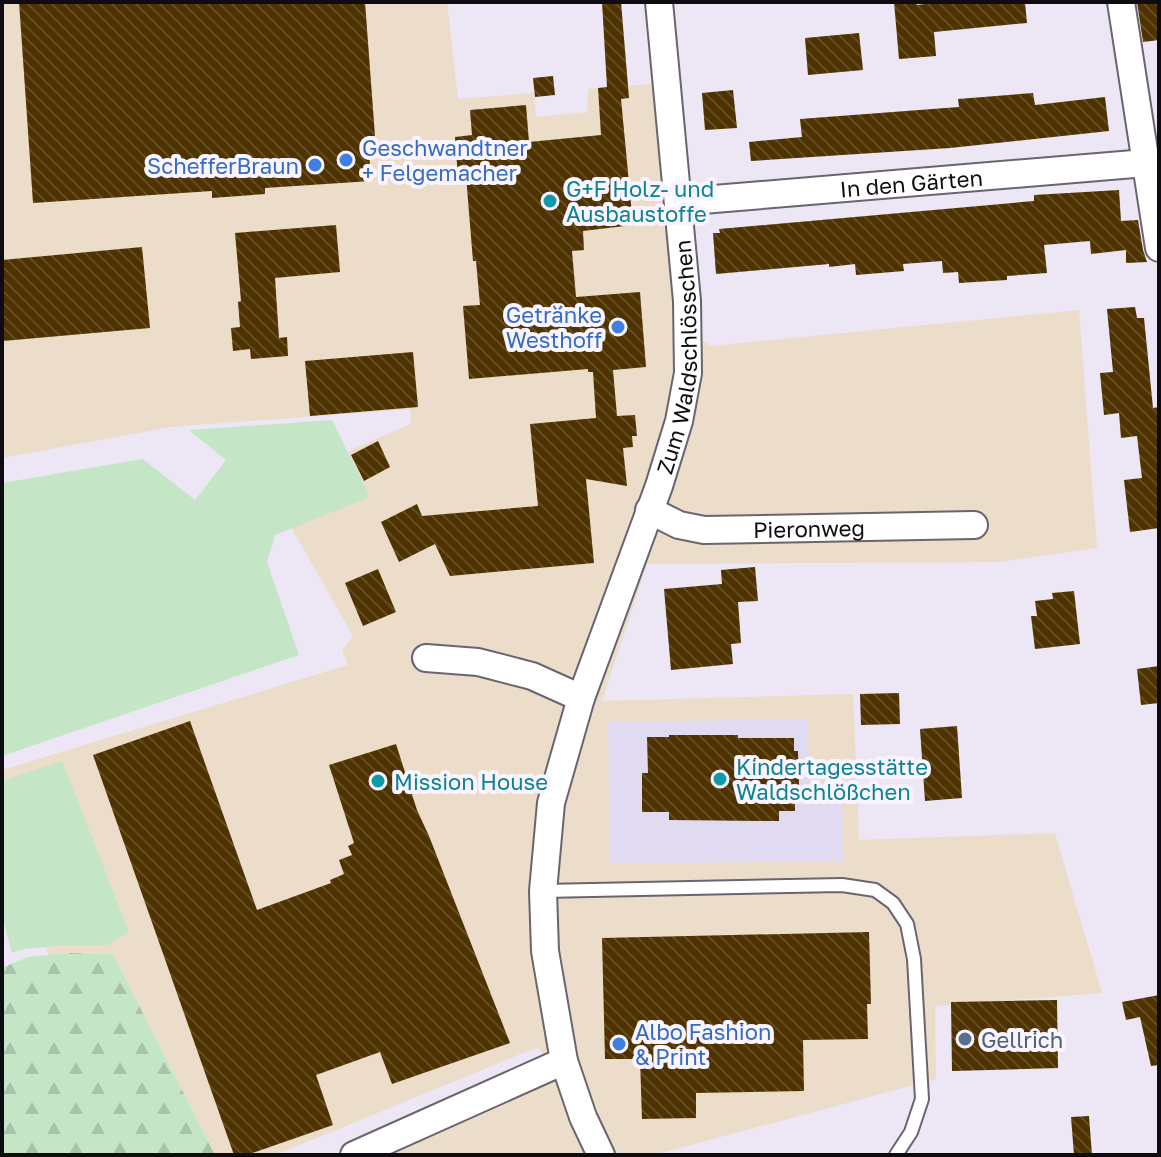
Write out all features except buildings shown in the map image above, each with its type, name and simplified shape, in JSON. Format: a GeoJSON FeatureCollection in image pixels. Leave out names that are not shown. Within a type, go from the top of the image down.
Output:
{"type":"FeatureCollection","features":[{"type":"Feature","properties":{"kind":"street","name":"Zum Waldschlösschen"},"geometry":{"type":"LineString","coordinates":[[601,1155],[583,1117],[564,1061],[545,951],[543,891],[551,803],[581,698],[679,421],[688,373],[687,301],[659,2]]}},
{"type":"Feature","properties":{"kind":"street"},"geometry":{"type":"LineString","coordinates":[[1121,2],[1152,165],[1159,248]]}},
{"type":"Feature","properties":{"kind":"street","name":"In den Gärten"},"geometry":{"type":"LineString","coordinates":[[678,202],[1152,165]]}},
{"type":"Feature","properties":{"kind":"street","name":"Pieronweg"},"geometry":{"type":"LineString","coordinates":[[649,510],[679,525],[704,530],[974,525]]}},
{"type":"Feature","properties":{"kind":"street"},"geometry":{"type":"LineString","coordinates":[[426,658],[478,662],[532,676],[581,698]]}},
{"type":"Feature","properties":{"kind":"street"},"geometry":{"type":"LineString","coordinates":[[354,1155],[564,1061]]}},
{"type":"Feature","properties":{"kind":"lane"},"geometry":{"type":"LineString","coordinates":[[543,891],[842,885],[875,890],[893,903],[907,924],[914,959],[922,1099],[911,1132],[896,1155]]}},
{"type":"Feature","properties":{"kind":"shaded area"},"geometry":{"type":"Polygon","coordinates":[[[2,2],[447,2],[458,99],[534,93],[536,117],[587,112],[588,89],[663,83],[682,326],[711,346],[1079,310],[1097,548],[999,562],[647,564],[602,701],[853,694],[859,840],[1055,833],[1102,993],[935,1006],[936,1079],[654,1155],[367,1155],[544,1058],[538,1047],[275,1155],[215,1155],[113,954],[49,955],[2,868],[2,770],[348,665],[342,650],[353,636],[291,527],[352,449],[411,424],[410,409],[170,427],[2,458],[2,2]]]}},
{"type":"Feature","properties":{"kind":"shaded area"},"geometry":{"type":"Polygon","coordinates":[[[808,719],[809,784],[842,784],[843,861],[610,864],[608,722],[808,719]]]}},
{"type":"Feature","properties":{"kind":"green space"},"geometry":{"type":"Polygon","coordinates":[[[332,420],[370,497],[275,535],[267,562],[299,655],[2,756],[2,483],[143,459],[195,500],[226,460],[189,430],[332,420]]]}},
{"type":"Feature","properties":{"kind":"green space"},"geometry":{"type":"Polygon","coordinates":[[[62,761],[129,932],[108,945],[66,945],[12,953],[2,916],[2,781],[62,761]]]}},
{"type":"Feature","properties":{"kind":"green space"},"geometry":{"type":"Polygon","coordinates":[[[70,953],[113,954],[215,1155],[2,1155],[2,968],[28,957],[70,953]]]}},
{"type":"Feature","properties":{"kind":"place","name":"Geschwandtner + Felgemacher"},"geometry":{"type":"Point","coordinates":[346,160]}},
{"type":"Feature","properties":{"kind":"place","name":"SchefferBraun"},"geometry":{"type":"Point","coordinates":[315,165]}},
{"type":"Feature","properties":{"kind":"place","name":"G+F Holz- und Ausbaustoffe"},"geometry":{"type":"Point","coordinates":[550,201]}},
{"type":"Feature","properties":{"kind":"place","name":"Getränke Westhoff"},"geometry":{"type":"Point","coordinates":[618,327]}},
{"type":"Feature","properties":{"kind":"place","name":"Kindertagesstätte Waldschlößchen"},"geometry":{"type":"Point","coordinates":[720,779]}},
{"type":"Feature","properties":{"kind":"place","name":"Mission House"},"geometry":{"type":"Point","coordinates":[378,781]}},
{"type":"Feature","properties":{"kind":"place","name":"Gellrich"},"geometry":{"type":"Point","coordinates":[965,1039]}},
{"type":"Feature","properties":{"kind":"place","name":"Albo Fashion & Print"},"geometry":{"type":"Point","coordinates":[619,1044]}}]}
